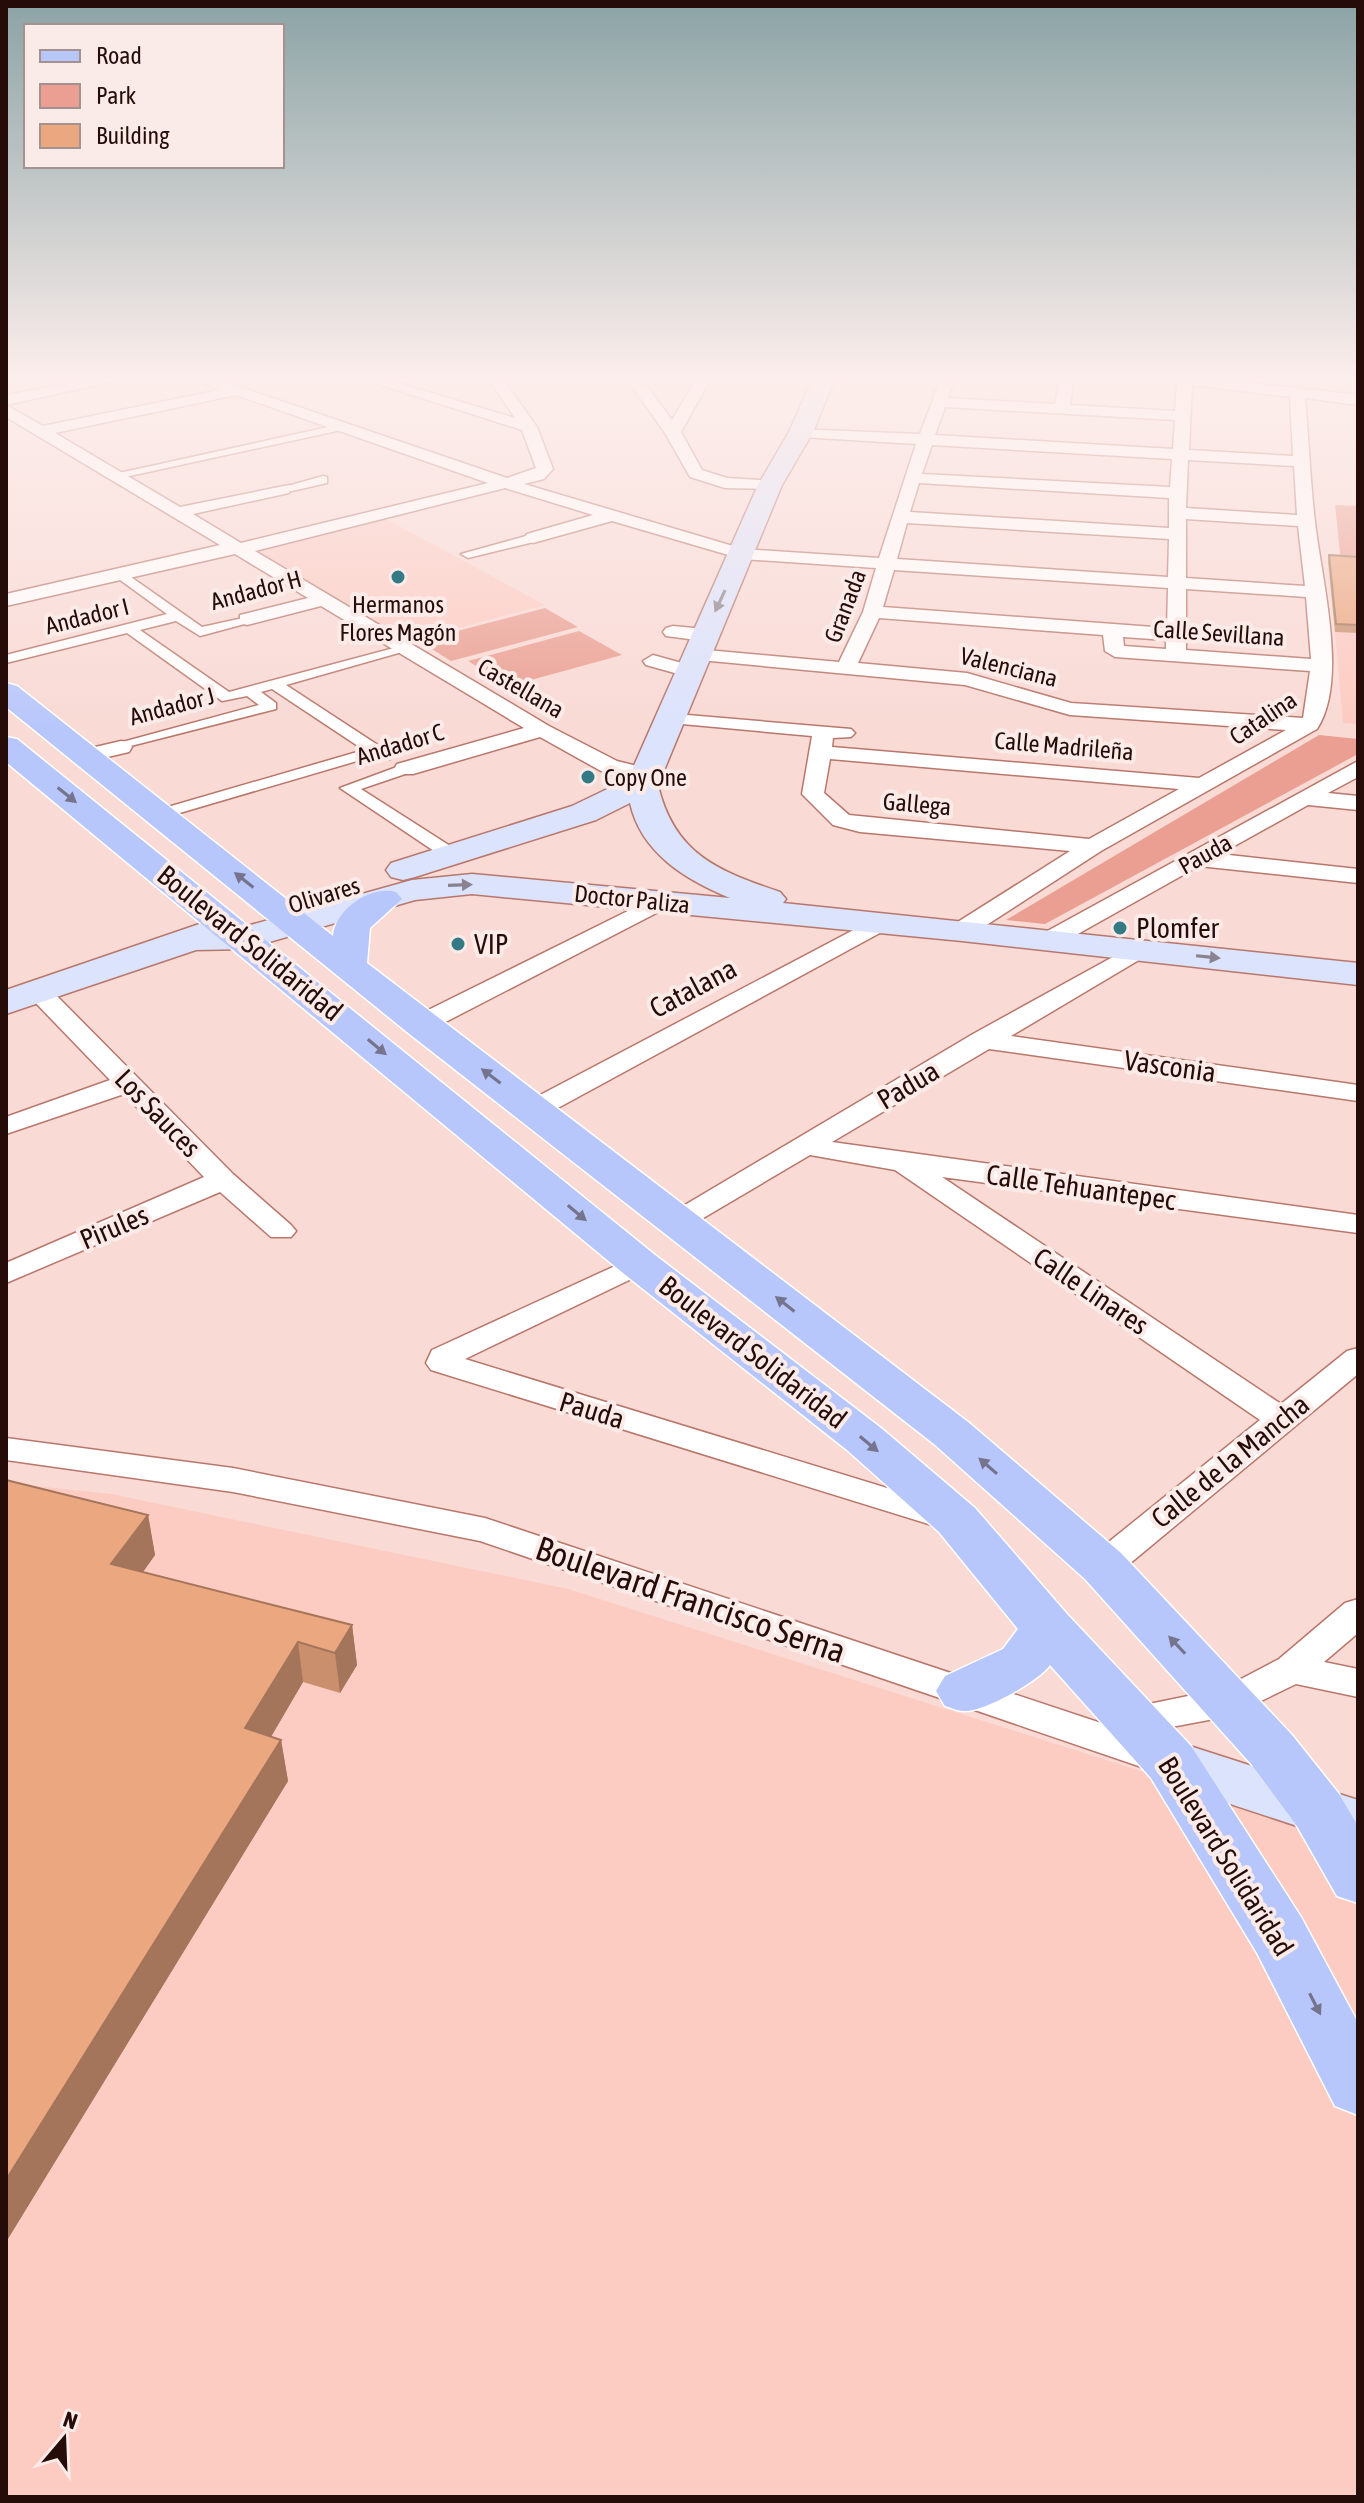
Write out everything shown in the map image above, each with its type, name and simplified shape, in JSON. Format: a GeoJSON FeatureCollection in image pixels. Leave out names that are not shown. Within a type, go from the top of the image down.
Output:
{"type":"FeatureCollection","features":[{"type":"Feature","properties":{"kind":"main road"},"geometry":{"type":"LineString","coordinates":[[766,495],[643,780],[648,815],[664,845],[662,863],[642,879],[624,886],[570,892],[537,881],[523,867],[521,848],[536,828],[616,827],[664,845],[698,870],[737,889],[868,922],[1051,939],[1358,974]]}},
{"type":"Feature","properties":{"kind":"main road","name":"Boulevard Solidaridad"},"geometry":{"type":"LineString","coordinates":[[6,692],[349,963],[421,1024],[951,1433],[1103,1566],[1338,1816],[1358,1879]]}},
{"type":"Feature","properties":{"kind":"main road","name":"Boulevard Solidaridad"},"geometry":{"type":"LineString","coordinates":[[6,746],[224,934],[864,1439],[957,1520],[1048,1628],[1152,1741],[1279,1935],[1358,2086]]}},
{"type":"Feature","properties":{"kind":"main road","name":"Olivares"},"geometry":{"type":"LineString","coordinates":[[288,916],[452,855],[604,805],[643,780]]}},
{"type":"Feature","properties":{"kind":"main road","name":"Doctor Paliza"},"geometry":{"type":"LineString","coordinates":[[288,916],[384,899],[412,890],[458,884],[868,922]]}},
{"type":"Feature","properties":{"kind":"main road"},"geometry":{"type":"LineString","coordinates":[[349,963],[352,924],[384,899]]}},
{"type":"Feature","properties":{"kind":"main road"},"geometry":{"type":"LineString","coordinates":[[22,997],[288,916]]}},
{"type":"Feature","properties":{"kind":"main road"},"geometry":{"type":"LineString","coordinates":[[964,1691],[1022,1663],[1035,1650],[1048,1628]]}},
{"type":"Feature","properties":{"kind":"main road","name":"Boulevard Francisco Serna"},"geometry":{"type":"LineString","coordinates":[[1152,1741],[1338,1816]]}},
{"type":"Feature","properties":{"kind":"street","name":"Castellana"},"geometry":{"type":"LineString","coordinates":[[150,495],[542,730],[609,766],[643,780]]}},
{"type":"Feature","properties":{"kind":"street"},"geometry":{"type":"LineString","coordinates":[[180,512],[257,495]]}},
{"type":"Feature","properties":{"kind":"street"},"geometry":{"type":"LineString","coordinates":[[6,600],[469,495]]}},
{"type":"Feature","properties":{"kind":"street"},"geometry":{"type":"LineString","coordinates":[[542,495],[742,554],[1315,592]]}},
{"type":"Feature","properties":{"kind":"street","name":"Granada"},"geometry":{"type":"LineString","coordinates":[[846,668],[872,612],[908,495]]}},
{"type":"Feature","properties":{"kind":"street"},"geometry":{"type":"LineString","coordinates":[[1176,656],[1178,495]]}},
{"type":"Feature","properties":{"kind":"street","name":"Catalina"},"geometry":{"type":"LineString","coordinates":[[962,930],[1093,846],[1310,725],[1318,714],[1320,666],[1305,495]]}},
{"type":"Feature","properties":{"kind":"street"},"geometry":{"type":"LineString","coordinates":[[1179,513],[1306,521]]}},
{"type":"Feature","properties":{"kind":"street"},"geometry":{"type":"LineString","coordinates":[[468,554],[609,516]]}},
{"type":"Feature","properties":{"kind":"street"},"geometry":{"type":"LineString","coordinates":[[902,517],[1177,534]]}},
{"type":"Feature","properties":{"kind":"street"},"geometry":{"type":"LineString","coordinates":[[121,574],[178,616]]}},
{"type":"Feature","properties":{"kind":"street","name":"Andador H"},"geometry":{"type":"LineString","coordinates":[[178,616],[200,632],[326,599]]}},
{"type":"Feature","properties":{"kind":"street"},"geometry":{"type":"LineString","coordinates":[[872,612],[1177,635]]}},
{"type":"Feature","properties":{"kind":"street","name":"Andador I"},"geometry":{"type":"LineString","coordinates":[[6,659],[178,616]]}},
{"type":"Feature","properties":{"kind":"street"},"geometry":{"type":"LineString","coordinates":[[129,628],[227,698],[404,647]]}},
{"type":"Feature","properties":{"kind":"street","name":"Calle Sevillana"},"geometry":{"type":"LineString","coordinates":[[1112,630],[1115,651],[1320,666]]}},
{"type":"Feature","properties":{"kind":"street"},"geometry":{"type":"LineString","coordinates":[[673,632],[696,654]]}},
{"type":"Feature","properties":{"kind":"street"},"geometry":{"type":"LineString","coordinates":[[653,661],[696,654]]}},
{"type":"Feature","properties":{"kind":"street","name":"Valenciana"},"geometry":{"type":"LineString","coordinates":[[696,654],[967,679],[1070,709],[1310,725]]}},
{"type":"Feature","properties":{"kind":"street"},"geometry":{"type":"LineString","coordinates":[[274,684],[405,769]]}},
{"type":"Feature","properties":{"kind":"street","name":"Andador J"},"geometry":{"type":"LineString","coordinates":[[86,756],[271,706],[249,691]]}},
{"type":"Feature","properties":{"kind":"street","name":"Calle Madrileña"},"geometry":{"type":"LineString","coordinates":[[671,717],[917,759],[1206,785]]}},
{"type":"Feature","properties":{"kind":"street","name":"Andador C"},"geometry":{"type":"LineString","coordinates":[[452,855],[348,788],[542,730]]}},
{"type":"Feature","properties":{"kind":"street","name":"Gallega"},"geometry":{"type":"LineString","coordinates":[[822,741],[814,799],[841,820],[860,825],[1093,846]]}},
{"type":"Feature","properties":{"kind":"street","name":"Andador C"},"geometry":{"type":"LineString","coordinates":[[160,814],[376,751]]}},
{"type":"Feature","properties":{"kind":"street","name":"Pauda"},"geometry":{"type":"LineString","coordinates":[[1051,939],[1358,768]]}},
{"type":"Feature","properties":{"kind":"street"},"geometry":{"type":"LineString","coordinates":[[1306,798],[1358,803]]}},
{"type":"Feature","properties":{"kind":"street"},"geometry":{"type":"LineString","coordinates":[[1197,859],[1358,876]]}},
{"type":"Feature","properties":{"kind":"street"},"geometry":{"type":"LineString","coordinates":[[421,1024],[660,902]]}},
{"type":"Feature","properties":{"kind":"street","name":"Catalana"},"geometry":{"type":"LineString","coordinates":[[535,1109],[868,922]]}},
{"type":"Feature","properties":{"kind":"street","name":"Padua"},"geometry":{"type":"LineString","coordinates":[[678,1221],[1140,949]]}},
{"type":"Feature","properties":{"kind":"street","name":"Los Sauces"},"geometry":{"type":"LineString","coordinates":[[22,997],[129,1083],[223,1180],[281,1231]]}},
{"type":"Feature","properties":{"kind":"street","name":"Vasconia"},"geometry":{"type":"LineString","coordinates":[[982,1040],[1358,1093]]}},
{"type":"Feature","properties":{"kind":"street"},"geometry":{"type":"LineString","coordinates":[[6,1126],[129,1083]]}},
{"type":"Feature","properties":{"kind":"street","name":"Calle Tehuantepec"},"geometry":{"type":"LineString","coordinates":[[806,1146],[901,1163],[1358,1224]]}},
{"type":"Feature","properties":{"kind":"street","name":"Calle Linares"},"geometry":{"type":"LineString","coordinates":[[901,1163],[1281,1419]]}},
{"type":"Feature","properties":{"kind":"street","name":"Pirules"},"geometry":{"type":"LineString","coordinates":[[6,1274],[223,1180]]}},
{"type":"Feature","properties":{"kind":"street","name":"Pauda"},"geometry":{"type":"LineString","coordinates":[[639,1264],[443,1357],[442,1363],[957,1520]]}},
{"type":"Feature","properties":{"kind":"street","name":"Calle de la Mancha"},"geometry":{"type":"LineString","coordinates":[[1103,1566],[1358,1358]]}},
{"type":"Feature","properties":{"kind":"street","name":"Boulevard Francisco Serna"},"geometry":{"type":"LineString","coordinates":[[6,1449],[233,1480],[485,1530],[964,1691],[1152,1741]]}},
{"type":"Feature","properties":{"kind":"street"},"geometry":{"type":"LineString","coordinates":[[1152,1741],[1292,1669],[1358,1612]]}},
{"type":"Feature","properties":{"kind":"street"},"geometry":{"type":"LineString","coordinates":[[1292,1669],[1358,1683]]}},
{"type":"Feature","properties":{"kind":"shaded area","name":"Hermanos Flores Magón"},"geometry":{"type":"Polygon","coordinates":[[[386,519],[545,605],[408,641],[256,550],[386,519]]]}},
{"type":"Feature","properties":{"kind":"shaded area"},"geometry":{"type":"Polygon","coordinates":[[[1335,632],[1358,633],[1358,724],[1343,723],[1335,632]]]}},
{"type":"Feature","properties":{"kind":"shaded area"},"geometry":{"type":"Polygon","coordinates":[[[6,1483],[111,1494],[568,1589],[1358,1840],[1358,2497],[6,2497],[6,1483]]]}},
{"type":"Feature","properties":{"kind":"green space"},"geometry":{"type":"Polygon","coordinates":[[[1335,505],[1358,506],[1358,564],[1341,563],[1335,505]]]}},
{"type":"Feature","properties":{"kind":"green space"},"geometry":{"type":"Polygon","coordinates":[[[545,608],[578,627],[451,661],[419,641],[545,608]]]}},
{"type":"Feature","properties":{"kind":"green space"},"geometry":{"type":"Polygon","coordinates":[[[579,631],[622,655],[509,686],[468,661],[579,631]]]}},
{"type":"Feature","properties":{"kind":"green space"},"geometry":{"type":"Polygon","coordinates":[[[1319,735],[1358,739],[1358,754],[1045,924],[1006,920],[1319,735]]]}},
{"type":"Feature","properties":{"kind":"building"},"geometry":{"type":"Polygon","coordinates":[[[1329,555],[1358,557],[1358,625],[1336,624],[1329,555]]]}},
{"type":"Feature","properties":{"kind":"building"},"geometry":{"type":"Polygon","coordinates":[[[6,1480],[148,1515],[111,1564],[352,1625],[335,1653],[298,1642],[245,1728],[281,1740],[6,2180],[6,1480]]]}},
{"type":"Feature","properties":{"kind":"place","name":"Hermanos Flores Magón"},"geometry":{"type":"Point","coordinates":[398,577]}},
{"type":"Feature","properties":{"kind":"place","name":"Copy One"},"geometry":{"type":"Point","coordinates":[588,777]}},
{"type":"Feature","properties":{"kind":"place","name":"Plomfer"},"geometry":{"type":"Point","coordinates":[1120,928]}},
{"type":"Feature","properties":{"kind":"place","name":"VIP"},"geometry":{"type":"Point","coordinates":[458,944]}}]}
